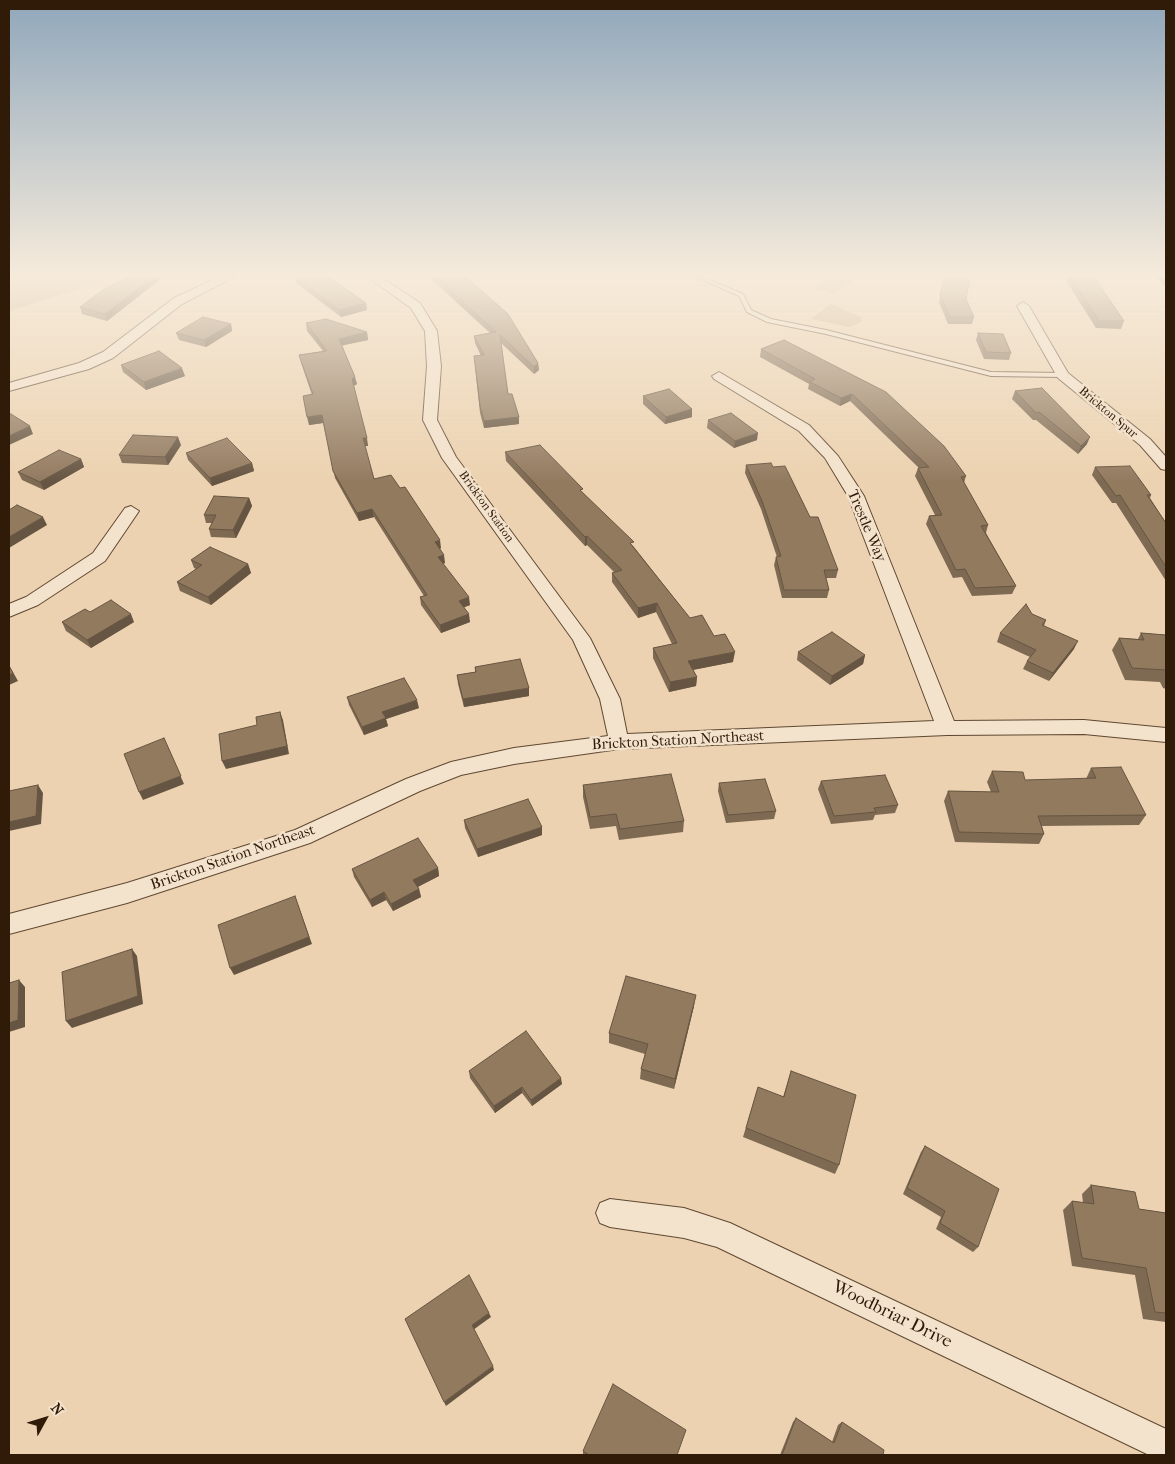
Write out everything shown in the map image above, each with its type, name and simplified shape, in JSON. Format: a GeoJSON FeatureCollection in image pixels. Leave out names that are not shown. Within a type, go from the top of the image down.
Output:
{"type":"FeatureCollection","features":[{"type":"Feature","properties":{"kind":"street"},"geometry":{"type":"LineString","coordinates":[[9,387],[84,366],[108,355],[121,345]]}},
{"type":"Feature","properties":{"kind":"street","name":"Brickton Station"},"geometry":{"type":"LineString","coordinates":[[432,345],[434,366],[430,420],[449,458],[470,484],[581,638],[610,699],[619,742]]}},
{"type":"Feature","properties":{"kind":"street","name":"Brickton Spur"},"geometry":{"type":"LineString","coordinates":[[1046,345],[1063,375],[1145,442],[1166,466]]}},
{"type":"Feature","properties":{"kind":"street","name":"Trestle Way"},"geometry":{"type":"LineString","coordinates":[[719,376],[804,428],[831,456],[856,496],[947,728]]}},
{"type":"Feature","properties":{"kind":"street"},"geometry":{"type":"LineString","coordinates":[[9,611],[32,601],[99,557],[131,511]]}},
{"type":"Feature","properties":{"kind":"street","name":"Brickton Station Northeast"},"geometry":{"type":"LineString","coordinates":[[9,924],[127,893],[302,837],[412,785],[458,768],[514,756],[619,742],[947,728],[1084,727],[1166,735]]}},
{"type":"Feature","properties":{"kind":"street","name":"Woodbriar Drive"},"geometry":{"type":"LineString","coordinates":[[610,1214],[684,1223],[720,1233],[1166,1446]]}},
{"type":"Feature","properties":{"kind":"lane"},"geometry":{"type":"LineString","coordinates":[[879,345],[992,374],[1063,375]]}},
{"type":"Feature","properties":{"kind":"building"},"geometry":{"type":"Polygon","coordinates":[[[323,345],[342,345],[355,377],[352,379],[367,438],[363,438],[374,479],[391,475],[400,488],[405,487],[440,540],[435,542],[444,555],[438,557],[469,597],[459,601],[469,614],[440,625],[420,597],[427,595],[372,509],[357,513],[333,471],[322,415],[307,417],[303,396],[313,394],[299,355],[327,351],[323,345]]]}},
{"type":"Feature","properties":{"kind":"building"},"geometry":{"type":"Polygon","coordinates":[[[479,345],[501,345],[508,394],[512,394],[519,417],[484,421],[480,406],[474,356],[484,355],[479,345]]]}},
{"type":"Feature","properties":{"kind":"building"},"geometry":{"type":"Polygon","coordinates":[[[511,345],[527,345],[538,363],[534,367],[511,345]]]}},
{"type":"Feature","properties":{"kind":"building"},"geometry":{"type":"Polygon","coordinates":[[[770,345],[794,345],[886,392],[944,446],[966,476],[961,477],[988,525],[981,526],[1016,586],[975,588],[965,569],[956,570],[929,516],[942,515],[918,468],[929,467],[852,394],[841,398],[810,382],[815,379],[761,349],[770,345]]]}},
{"type":"Feature","properties":{"kind":"building"},"geometry":{"type":"Polygon","coordinates":[[[983,345],[1008,345],[1011,353],[986,352],[983,345]]]}},
{"type":"Feature","properties":{"kind":"building"},"geometry":{"type":"Polygon","coordinates":[[[159,351],[182,368],[144,382],[121,365],[159,351]]]}},
{"type":"Feature","properties":{"kind":"building"},"geometry":{"type":"Polygon","coordinates":[[[1042,388],[1090,437],[1081,446],[1039,412],[1036,413],[1015,391],[1042,388]]]}},
{"type":"Feature","properties":{"kind":"building"},"geometry":{"type":"Polygon","coordinates":[[[669,389],[692,409],[666,417],[643,396],[669,389]]]}},
{"type":"Feature","properties":{"kind":"building"},"geometry":{"type":"Polygon","coordinates":[[[731,413],[758,433],[735,441],[708,420],[731,413]]]}},
{"type":"Feature","properties":{"kind":"building"},"geometry":{"type":"Polygon","coordinates":[[[11,414],[30,426],[9,436],[9,415],[11,414]]]}},
{"type":"Feature","properties":{"kind":"building"},"geometry":{"type":"Polygon","coordinates":[[[133,435],[178,437],[165,457],[119,455],[133,435]]]}},
{"type":"Feature","properties":{"kind":"building"},"geometry":{"type":"Polygon","coordinates":[[[227,438],[252,463],[210,478],[186,453],[227,438]]]}},
{"type":"Feature","properties":{"kind":"building"},"geometry":{"type":"Polygon","coordinates":[[[540,445],[583,489],[580,490],[634,542],[630,543],[690,618],[702,615],[714,636],[725,634],[735,652],[688,661],[697,677],[670,682],[653,648],[677,643],[657,603],[638,608],[612,573],[622,570],[587,536],[585,537],[505,452],[540,445]]]}},
{"type":"Feature","properties":{"kind":"building"},"geometry":{"type":"Polygon","coordinates":[[[59,450],[81,459],[40,482],[18,472],[59,450]]]}},
{"type":"Feature","properties":{"kind":"building"},"geometry":{"type":"Polygon","coordinates":[[[771,463],[773,467],[785,466],[810,517],[818,517],[838,570],[824,570],[829,590],[784,590],[776,557],[781,556],[762,501],[746,465],[771,463]]]}},
{"type":"Feature","properties":{"kind":"building"},"geometry":{"type":"Polygon","coordinates":[[[1130,466],[1151,495],[1147,495],[1166,523],[1166,567],[1120,495],[1116,496],[1095,467],[1130,466]]]}},
{"type":"Feature","properties":{"kind":"building"},"geometry":{"type":"Polygon","coordinates":[[[214,496],[249,498],[233,530],[209,529],[216,515],[204,515],[214,496]]]}},
{"type":"Feature","properties":{"kind":"building"},"geometry":{"type":"Polygon","coordinates":[[[17,505],[43,517],[9,537],[9,510],[17,505]]]}},
{"type":"Feature","properties":{"kind":"building"},"geometry":{"type":"Polygon","coordinates":[[[210,547],[248,564],[208,597],[177,582],[202,565],[191,560],[210,547]]]}},
{"type":"Feature","properties":{"kind":"building"},"geometry":{"type":"Polygon","coordinates":[[[111,600],[131,614],[87,640],[62,622],[85,609],[90,612],[111,600]]]}},
{"type":"Feature","properties":{"kind":"building"},"geometry":{"type":"Polygon","coordinates":[[[1026,604],[1032,614],[1046,620],[1042,625],[1078,641],[1053,673],[1027,661],[1036,650],[1000,633],[1026,604]]]}},
{"type":"Feature","properties":{"kind":"building"},"geometry":{"type":"Polygon","coordinates":[[[832,632],[865,655],[832,676],[798,652],[832,632]]]}},
{"type":"Feature","properties":{"kind":"building"},"geometry":{"type":"Polygon","coordinates":[[[1141,633],[1166,635],[1166,670],[1132,668],[1119,638],[1144,640],[1141,633]]]}},
{"type":"Feature","properties":{"kind":"building"},"geometry":{"type":"Polygon","coordinates":[[[520,659],[529,688],[463,699],[457,675],[476,672],[475,667],[520,659]]]}},
{"type":"Feature","properties":{"kind":"building"},"geometry":{"type":"Polygon","coordinates":[[[9,666],[13,673],[9,675],[9,666]]]}},
{"type":"Feature","properties":{"kind":"building"},"geometry":{"type":"Polygon","coordinates":[[[404,678],[417,700],[382,712],[386,718],[362,727],[347,697],[404,678]]]}},
{"type":"Feature","properties":{"kind":"building"},"geometry":{"type":"Polygon","coordinates":[[[280,712],[287,746],[222,761],[219,734],[257,725],[256,717],[280,712]]]}},
{"type":"Feature","properties":{"kind":"building"},"geometry":{"type":"Polygon","coordinates":[[[164,738],[181,776],[139,792],[124,754],[164,738]]]}},
{"type":"Feature","properties":{"kind":"building"},"geometry":{"type":"Polygon","coordinates":[[[1121,767],[1146,815],[1038,816],[1044,834],[959,832],[948,791],[999,792],[992,771],[1023,772],[1025,780],[1096,778],[1091,768],[1121,767]]]}},
{"type":"Feature","properties":{"kind":"building"},"geometry":{"type":"Polygon","coordinates":[[[671,774],[684,821],[620,829],[616,814],[590,817],[583,785],[671,774]]]}},
{"type":"Feature","properties":{"kind":"building"},"geometry":{"type":"Polygon","coordinates":[[[885,775],[898,805],[874,808],[876,812],[834,816],[821,781],[885,775]]]}},
{"type":"Feature","properties":{"kind":"building"},"geometry":{"type":"Polygon","coordinates":[[[765,779],[776,811],[728,815],[719,783],[765,779]]]}},
{"type":"Feature","properties":{"kind":"building"},"geometry":{"type":"Polygon","coordinates":[[[38,785],[36,816],[9,822],[9,791],[38,785]]]}},
{"type":"Feature","properties":{"kind":"building"},"geometry":{"type":"Polygon","coordinates":[[[528,799],[542,827],[477,849],[464,820],[528,799]]]}},
{"type":"Feature","properties":{"kind":"building"},"geometry":{"type":"Polygon","coordinates":[[[418,838],[438,868],[413,880],[419,889],[391,904],[384,892],[370,900],[352,869],[418,838]]]}},
{"type":"Feature","properties":{"kind":"building"},"geometry":{"type":"Polygon","coordinates":[[[295,896],[309,937],[230,968],[218,925],[295,896]]]}},
{"type":"Feature","properties":{"kind":"building"},"geometry":{"type":"Polygon","coordinates":[[[132,949],[138,996],[66,1021],[62,972],[132,949]]]}},
{"type":"Feature","properties":{"kind":"building"},"geometry":{"type":"Polygon","coordinates":[[[626,976],[696,995],[675,1079],[641,1069],[648,1044],[609,1033],[626,976]]]}},
{"type":"Feature","properties":{"kind":"building"},"geometry":{"type":"Polygon","coordinates":[[[19,980],[18,1020],[9,1023],[9,983],[19,980]]]}},
{"type":"Feature","properties":{"kind":"building"},"geometry":{"type":"Polygon","coordinates":[[[526,1031],[561,1078],[531,1100],[522,1087],[494,1106],[469,1071],[526,1031]]]}},
{"type":"Feature","properties":{"kind":"building"},"geometry":{"type":"Polygon","coordinates":[[[791,1071],[856,1095],[839,1165],[746,1128],[758,1087],[784,1097],[791,1071]]]}},
{"type":"Feature","properties":{"kind":"building"},"geometry":{"type":"Polygon","coordinates":[[[925,1146],[999,1189],[978,1247],[940,1223],[945,1211],[907,1188],[925,1146]]]}},
{"type":"Feature","properties":{"kind":"building"},"geometry":{"type":"Polygon","coordinates":[[[1091,1185],[1135,1192],[1139,1209],[1166,1213],[1166,1313],[1155,1312],[1146,1268],[1082,1258],[1072,1201],[1094,1204],[1091,1185]]]}},
{"type":"Feature","properties":{"kind":"building"},"geometry":{"type":"Polygon","coordinates":[[[469,1275],[489,1313],[472,1325],[493,1366],[444,1402],[405,1319],[469,1275]]]}},
{"type":"Feature","properties":{"kind":"building"},"geometry":{"type":"Polygon","coordinates":[[[613,1384],[686,1430],[677,1455],[589,1455],[583,1451],[613,1384]]]}},
{"type":"Feature","properties":{"kind":"building"},"geometry":{"type":"Polygon","coordinates":[[[796,1418],[834,1443],[842,1422],[884,1450],[883,1455],[782,1455],[796,1418]]]}}]}
